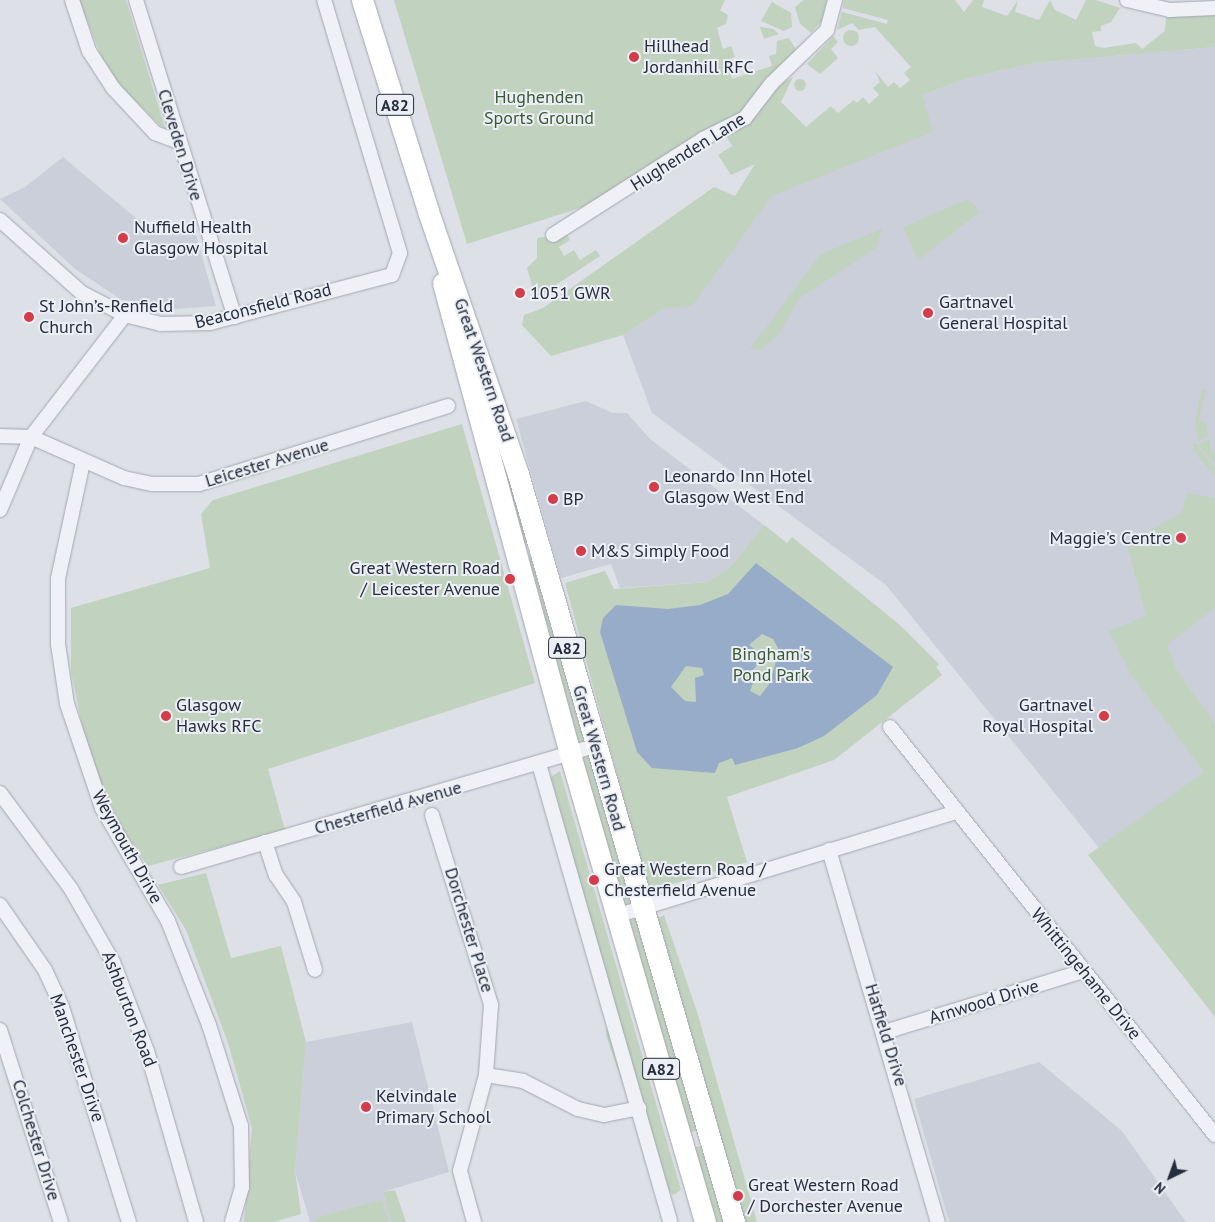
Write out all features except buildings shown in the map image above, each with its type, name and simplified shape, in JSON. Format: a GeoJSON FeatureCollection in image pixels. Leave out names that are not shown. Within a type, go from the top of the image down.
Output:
{"type":"FeatureCollection","features":[{"type":"Feature","properties":{"kind":"main road","name":"Great Western Road"},"geometry":{"type":"LineString","coordinates":[[362,0],[428,211],[518,474],[734,1222]]}},
{"type":"Feature","properties":{"kind":"main road","name":"Great Western Road"},"geometry":{"type":"LineString","coordinates":[[428,211],[452,325],[570,754],[705,1222]]}},
{"type":"Feature","properties":{"kind":"main road"},"geometry":{"type":"LineString","coordinates":[[683,1142],[709,1135]]}},
{"type":"Feature","properties":{"kind":"street"},"geometry":{"type":"LineString","coordinates":[[72,0],[89,51],[113,88],[155,133],[179,142]]}},
{"type":"Feature","properties":{"kind":"street","name":"Cleveden Drive"},"geometry":{"type":"LineString","coordinates":[[136,0],[235,317]]}},
{"type":"Feature","properties":{"kind":"street","name":"Beaconsfield Road"},"geometry":{"type":"LineString","coordinates":[[0,220],[82,293],[125,315],[187,326],[235,317],[361,280],[370,284],[392,276],[400,262],[324,0]]}},
{"type":"Feature","properties":{"kind":"street","name":"Hughenden Lane"},"geometry":{"type":"LineString","coordinates":[[553,234],[744,118],[772,83],[827,30],[835,0]]}},
{"type":"Feature","properties":{"kind":"street"},"geometry":{"type":"LineString","coordinates":[[1127,0],[1170,10],[1215,8]]}},
{"type":"Feature","properties":{"kind":"street"},"geometry":{"type":"LineString","coordinates":[[0,510],[31,437],[125,315]]}},
{"type":"Feature","properties":{"kind":"street","name":"Leicester Avenue"},"geometry":{"type":"LineString","coordinates":[[0,436],[31,437],[83,462],[152,484],[200,484],[448,406]]}},
{"type":"Feature","properties":{"kind":"street","name":"Weymouth Drive"},"geometry":{"type":"LineString","coordinates":[[83,462],[58,579],[58,644],[67,704],[102,808],[168,921],[209,1025],[241,1126],[242,1188],[232,1222]]}},
{"type":"Feature","properties":{"kind":"street","name":"Whittingehame Drive"},"geometry":{"type":"LineString","coordinates":[[890,727],[1215,1135]]}},
{"type":"Feature","properties":{"kind":"street","name":"Chesterfield Avenue"},"geometry":{"type":"LineString","coordinates":[[181,867],[539,764],[595,746]]}},
{"type":"Feature","properties":{"kind":"street"},"geometry":{"type":"LineString","coordinates":[[539,764],[639,1108],[670,1222]]}},
{"type":"Feature","properties":{"kind":"street","name":"Ashburton Road"},"geometry":{"type":"LineString","coordinates":[[0,793],[71,888],[110,955],[147,1051],[196,1222]]}},
{"type":"Feature","properties":{"kind":"street"},"geometry":{"type":"LineString","coordinates":[[616,916],[957,812]]}},
{"type":"Feature","properties":{"kind":"street","name":"Dorchester Place"},"geometry":{"type":"LineString","coordinates":[[432,815],[491,1005],[486,1075],[460,1172],[474,1222]]}},
{"type":"Feature","properties":{"kind":"street"},"geometry":{"type":"LineString","coordinates":[[265,842],[276,875],[294,902],[315,970]]}},
{"type":"Feature","properties":{"kind":"street","name":"Hatfield Drive"},"geometry":{"type":"LineString","coordinates":[[829,850],[885,1032],[938,1222]]}},
{"type":"Feature","properties":{"kind":"street","name":"Manchester Drive"},"geometry":{"type":"LineString","coordinates":[[0,905],[45,970],[62,1007],[129,1222]]}},
{"type":"Feature","properties":{"kind":"street","name":"Arnwood Drive"},"geometry":{"type":"LineString","coordinates":[[885,1032],[1083,971]]}},
{"type":"Feature","properties":{"kind":"street","name":"Colchester Drive"},"geometry":{"type":"LineString","coordinates":[[0,1030],[61,1222]]}},
{"type":"Feature","properties":{"kind":"street"},"geometry":{"type":"LineString","coordinates":[[486,1075],[523,1081],[578,1109],[604,1115],[639,1108]]}},
{"type":"Feature","properties":{"kind":"shaded area","name":"Gartnavel General Hospital"},"geometry":{"type":"Polygon","coordinates":[[[1215,47],[1215,991],[886,585],[652,413],[623,335],[665,308],[717,225],[922,95],[969,78],[1035,63],[1215,47]]]}},
{"type":"Feature","properties":{"kind":"shaded area"},"geometry":{"type":"Polygon","coordinates":[[[63,157],[137,219],[163,227],[193,224],[216,306],[176,309],[122,300],[75,269],[0,199],[25,187],[63,157]]]}},
{"type":"Feature","properties":{"kind":"shaded area"},"geometry":{"type":"Polygon","coordinates":[[[586,401],[613,413],[627,413],[650,439],[764,525],[732,565],[708,582],[620,588],[611,564],[561,578],[516,419],[586,401]]]}},
{"type":"Feature","properties":{"kind":"shaded area","name":"Kelvindale Primary School"},"geometry":{"type":"Polygon","coordinates":[[[412,1022],[449,1172],[383,1192],[392,1222],[310,1222],[295,1171],[306,1042],[412,1022]]]}},
{"type":"Feature","properties":{"kind":"shaded area"},"geometry":{"type":"Polygon","coordinates":[[[1039,1062],[1122,1131],[1186,1222],[949,1222],[914,1099],[1039,1062]]]}},
{"type":"Feature","properties":{"kind":"green space"},"geometry":{"type":"Polygon","coordinates":[[[79,0],[126,0],[166,131],[122,88],[104,63],[79,0]]]}},
{"type":"Feature","properties":{"kind":"green space","name":"Hughenden Sports Ground"},"geometry":{"type":"Polygon","coordinates":[[[394,0],[725,0],[720,10],[728,15],[726,24],[717,28],[723,49],[731,46],[735,57],[726,60],[732,79],[772,66],[769,56],[776,54],[777,41],[789,38],[796,50],[747,109],[617,190],[580,208],[467,244],[394,0]]]}},
{"type":"Feature","properties":{"kind":"green space"},"geometry":{"type":"Polygon","coordinates":[[[804,0],[827,0],[823,20],[811,33],[800,24],[795,7],[804,0]]]}},
{"type":"Feature","properties":{"kind":"green space"},"geometry":{"type":"Polygon","coordinates":[[[844,0],[955,0],[964,12],[973,0],[984,0],[982,7],[1007,16],[1018,0],[1015,12],[1039,20],[1050,0],[1055,10],[1076,20],[1086,0],[1096,0],[1120,8],[1111,22],[1101,26],[1101,31],[1092,32],[1095,46],[1104,48],[1136,43],[1142,49],[1165,31],[1166,18],[1210,13],[1215,16],[1215,47],[1035,63],[969,78],[922,95],[933,132],[772,196],[692,306],[665,308],[623,335],[551,356],[522,325],[524,315],[543,308],[714,187],[735,196],[755,164],[731,175],[718,155],[732,146],[726,135],[780,84],[793,77],[781,102],[806,127],[831,106],[838,113],[854,100],[857,103],[863,97],[869,104],[879,95],[873,88],[880,82],[875,71],[888,87],[894,82],[900,88],[910,80],[904,73],[911,67],[875,27],[859,30],[852,23],[837,30],[842,12],[887,24],[888,20],[843,8],[844,0]]]}},
{"type":"Feature","properties":{"kind":"green space"},"geometry":{"type":"Polygon","coordinates":[[[772,2],[791,13],[792,27],[784,31],[761,21],[772,2]]]}},
{"type":"Feature","properties":{"kind":"green space"},"geometry":{"type":"Polygon","coordinates":[[[760,27],[773,29],[779,34],[764,39],[760,27]]]}},
{"type":"Feature","properties":{"kind":"green space"},"geometry":{"type":"Polygon","coordinates":[[[851,30],[859,38],[851,46],[843,38],[851,30]]]}},
{"type":"Feature","properties":{"kind":"green space"},"geometry":{"type":"Polygon","coordinates":[[[833,36],[838,42],[831,49],[838,58],[820,74],[807,64],[833,36]]]}},
{"type":"Feature","properties":{"kind":"green space"},"geometry":{"type":"Polygon","coordinates":[[[798,79],[802,79],[806,85],[802,91],[798,91],[794,87],[794,83],[798,79]]]}},
{"type":"Feature","properties":{"kind":"green space"},"geometry":{"type":"Polygon","coordinates":[[[969,199],[980,212],[918,260],[903,227],[969,199]]]}},
{"type":"Feature","properties":{"kind":"green space"},"geometry":{"type":"Polygon","coordinates":[[[882,229],[876,248],[800,298],[778,335],[760,350],[750,349],[821,254],[882,229]]]}},
{"type":"Feature","properties":{"kind":"green space"},"geometry":{"type":"Polygon","coordinates":[[[567,235],[570,240],[559,247],[564,256],[574,250],[580,260],[596,250],[600,256],[536,298],[527,268],[537,258],[537,238],[567,235]]]}},
{"type":"Feature","properties":{"kind":"green space"},"geometry":{"type":"Polygon","coordinates":[[[1202,389],[1206,390],[1199,420],[1206,422],[1208,436],[1198,442],[1195,421],[1202,389]]]}},
{"type":"Feature","properties":{"kind":"green space"},"geometry":{"type":"Polygon","coordinates":[[[462,424],[535,683],[268,769],[285,830],[148,866],[114,819],[89,759],[71,671],[71,608],[210,568],[201,514],[213,500],[462,424]]]}},
{"type":"Feature","properties":{"kind":"green space"},"geometry":{"type":"Polygon","coordinates":[[[1209,439],[1211,453],[1215,452],[1215,464],[1198,445],[1209,439]]]}},
{"type":"Feature","properties":{"kind":"green space"},"geometry":{"type":"Polygon","coordinates":[[[1194,442],[1215,468],[1215,475],[1193,451],[1194,442]]]}},
{"type":"Feature","properties":{"kind":"green space"},"geometry":{"type":"Polygon","coordinates":[[[514,485],[527,543],[522,544],[507,487],[514,485]]]}},
{"type":"Feature","properties":{"kind":"green space"},"geometry":{"type":"Polygon","coordinates":[[[1187,493],[1215,498],[1215,608],[1167,645],[1176,669],[1215,724],[1215,1017],[1088,855],[1204,772],[1132,676],[1109,631],[1146,616],[1127,544],[1182,512],[1187,493]]]}},
{"type":"Feature","properties":{"kind":"green space","name":"Bingham's Pond Park"},"geometry":{"type":"Polygon","coordinates":[[[764,525],[787,543],[792,537],[901,626],[939,664],[936,667],[942,675],[834,760],[727,797],[747,862],[649,891],[565,583],[605,571],[614,589],[708,582],[732,565],[764,525]]]}},
{"type":"Feature","properties":{"kind":"green space"},"geometry":{"type":"Polygon","coordinates":[[[534,557],[586,741],[580,743],[575,744],[525,559],[534,557]]]}},
{"type":"Feature","properties":{"kind":"green space"},"geometry":{"type":"Polygon","coordinates":[[[590,756],[632,903],[623,906],[579,759],[590,756]]]}},
{"type":"Feature","properties":{"kind":"green space"},"geometry":{"type":"Polygon","coordinates":[[[560,771],[681,1190],[673,1195],[652,1169],[606,1035],[610,990],[551,777],[560,771]]]}},
{"type":"Feature","properties":{"kind":"green space"},"geometry":{"type":"Polygon","coordinates":[[[206,873],[231,958],[281,946],[306,1042],[295,1171],[301,1214],[274,1222],[244,1222],[252,1128],[228,1043],[186,930],[158,885],[206,873]]]}},
{"type":"Feature","properties":{"kind":"green space"},"geometry":{"type":"Polygon","coordinates":[[[664,915],[698,1015],[757,1222],[742,1222],[658,918],[664,915]]]}},
{"type":"Feature","properties":{"kind":"green space"},"geometry":{"type":"Polygon","coordinates":[[[636,919],[698,1130],[689,1133],[627,922],[636,919]]]}},
{"type":"Feature","properties":{"kind":"green space"},"geometry":{"type":"Polygon","coordinates":[[[703,1145],[725,1222],[712,1222],[694,1148],[703,1145]]]}},
{"type":"Feature","properties":{"kind":"green space"},"geometry":{"type":"Polygon","coordinates":[[[395,1190],[406,1222],[392,1222],[383,1192],[395,1190]]]}},
{"type":"Feature","properties":{"kind":"green space"},"geometry":{"type":"Polygon","coordinates":[[[382,1200],[388,1222],[316,1222],[315,1218],[382,1200]]]}},
{"type":"Feature","properties":{"kind":"water","name":"Bingham's Pond Park"},"geometry":{"type":"Polygon","coordinates":[[[756,563],[893,667],[877,695],[824,736],[798,748],[735,765],[732,758],[719,763],[715,773],[652,768],[637,752],[600,632],[603,618],[616,605],[668,609],[700,605],[728,594],[756,563]],[[762,634],[749,645],[757,651],[753,657],[758,664],[751,672],[755,678],[750,691],[760,696],[770,683],[779,650],[773,639],[762,634]],[[686,666],[671,687],[685,701],[696,702],[695,678],[704,675],[702,668],[686,666]]]}},
{"type":"Feature","properties":{"kind":"place","name":"Hillhead Jordanhill RFC"},"geometry":{"type":"Point","coordinates":[634,57]}},
{"type":"Feature","properties":{"kind":"place","name":"Nuffield Health Glasgow Hospital"},"geometry":{"type":"Point","coordinates":[123,238]}},
{"type":"Feature","properties":{"kind":"place","name":"1051 GWR"},"geometry":{"type":"Point","coordinates":[520,293]}},
{"type":"Feature","properties":{"kind":"place","name":"Gartnavel General Hospital"},"geometry":{"type":"Point","coordinates":[928,313]}},
{"type":"Feature","properties":{"kind":"place","name":"St John’s-Renfield Church"},"geometry":{"type":"Point","coordinates":[29,317]}},
{"type":"Feature","properties":{"kind":"place","name":"Leonardo Inn Hotel Glasgow West End"},"geometry":{"type":"Point","coordinates":[654,487]}},
{"type":"Feature","properties":{"kind":"place","name":"BP"},"geometry":{"type":"Point","coordinates":[553,499]}},
{"type":"Feature","properties":{"kind":"place","name":"Maggie's Centre"},"geometry":{"type":"Point","coordinates":[1181,538]}},
{"type":"Feature","properties":{"kind":"place","name":"M&S Simply Food"},"geometry":{"type":"Point","coordinates":[581,551]}},
{"type":"Feature","properties":{"kind":"place","name":"Great Western Road / Leicester Avenue"},"geometry":{"type":"Point","coordinates":[510,579]}},
{"type":"Feature","properties":{"kind":"place","name":"Glasgow Hawks RFC"},"geometry":{"type":"Point","coordinates":[166,716]}},
{"type":"Feature","properties":{"kind":"place","name":"Gartnavel Royal Hospital"},"geometry":{"type":"Point","coordinates":[1104,716]}},
{"type":"Feature","properties":{"kind":"place","name":"Great Western Road / Chesterfield Avenue"},"geometry":{"type":"Point","coordinates":[594,880]}},
{"type":"Feature","properties":{"kind":"place","name":"Kelvindale Primary School"},"geometry":{"type":"Point","coordinates":[366,1107]}},
{"type":"Feature","properties":{"kind":"place","name":"Great Western Road / Dorchester Avenue"},"geometry":{"type":"Point","coordinates":[738,1196]}}]}
